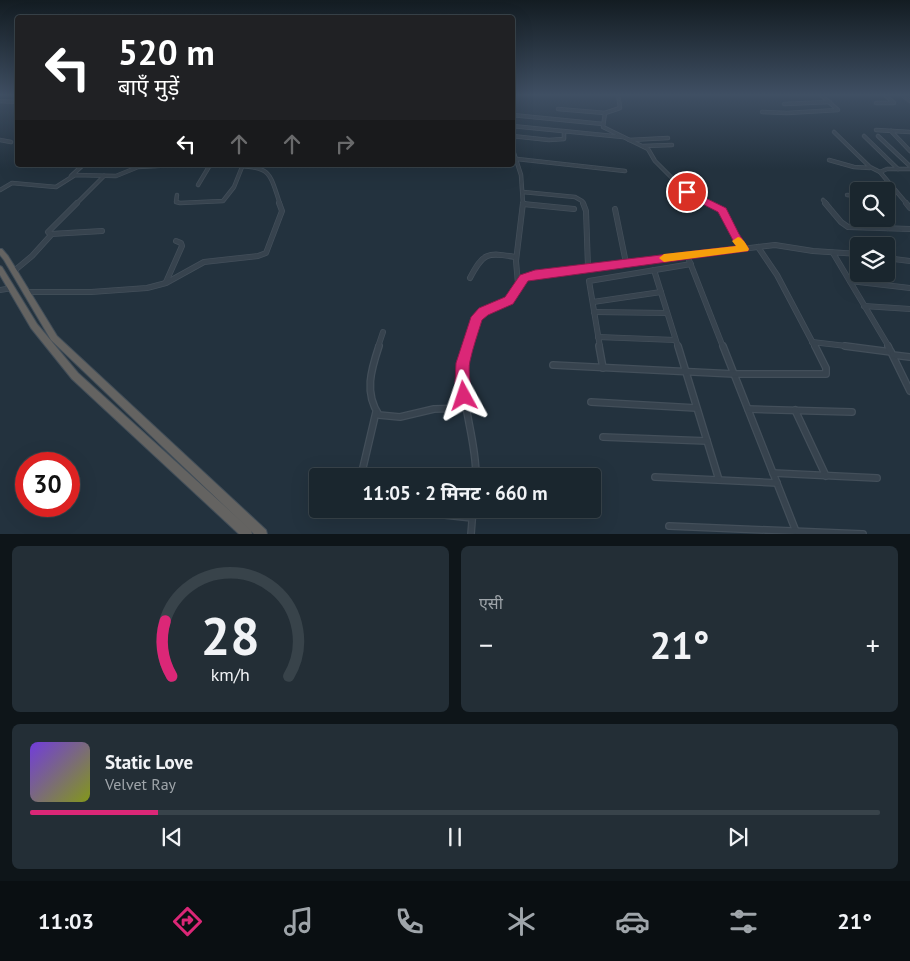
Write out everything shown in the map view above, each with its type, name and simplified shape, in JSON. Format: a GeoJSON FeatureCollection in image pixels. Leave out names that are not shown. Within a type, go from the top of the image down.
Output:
{"type":"FeatureCollection","features":[{"type":"Feature","properties":{"kind":"highway"},"geometry":{"type":"LineString","coordinates":[[0,251],[54,338],[262,534]]}},
{"type":"Feature","properties":{"kind":"highway"},"geometry":{"type":"LineString","coordinates":[[0,269],[34,326],[75,376],[247,534]]}},
{"type":"Feature","properties":{"kind":"street"},"geometry":{"type":"LineString","coordinates":[[552,119],[603,124],[605,128],[650,151],[655,161],[684,190],[722,210],[734,235],[744,249]]}},
{"type":"Feature","properties":{"kind":"street"},"geometry":{"type":"LineString","coordinates":[[603,124],[606,119]]}},
{"type":"Feature","properties":{"kind":"street"},"geometry":{"type":"LineString","coordinates":[[515,126],[627,139],[668,138]]}},
{"type":"Feature","properties":{"kind":"street"},"geometry":{"type":"LineString","coordinates":[[876,130],[910,132]]}},
{"type":"Feature","properties":{"kind":"street"},"geometry":{"type":"LineString","coordinates":[[515,136],[549,140],[562,139],[565,138],[564,131]]}},
{"type":"Feature","properties":{"kind":"street"},"geometry":{"type":"LineString","coordinates":[[891,131],[910,151]]}},
{"type":"Feature","properties":{"kind":"street"},"geometry":{"type":"LineString","coordinates":[[834,132],[871,168],[880,172],[888,182]]}},
{"type":"Feature","properties":{"kind":"street"},"geometry":{"type":"LineString","coordinates":[[864,136],[898,169]]}},
{"type":"Feature","properties":{"kind":"street"},"geometry":{"type":"LineString","coordinates":[[878,136],[910,168]]}},
{"type":"Feature","properties":{"kind":"street"},"geometry":{"type":"LineString","coordinates":[[0,140],[11,142]]}},
{"type":"Feature","properties":{"kind":"street"},"geometry":{"type":"LineString","coordinates":[[641,146],[672,145]]}},
{"type":"Feature","properties":{"kind":"street"},"geometry":{"type":"LineString","coordinates":[[518,284],[514,268],[524,192],[522,175],[515,157],[625,171]]}},
{"type":"Feature","properties":{"kind":"street"},"geometry":{"type":"LineString","coordinates":[[829,160],[854,167],[871,168]]}},
{"type":"Feature","properties":{"kind":"street"},"geometry":{"type":"LineString","coordinates":[[0,190],[12,183],[56,186],[81,167]]}},
{"type":"Feature","properties":{"kind":"street"},"geometry":{"type":"LineString","coordinates":[[70,177],[79,175],[120,175],[138,167]]}},
{"type":"Feature","properties":{"kind":"street"},"geometry":{"type":"LineString","coordinates":[[198,186],[209,167]]}},
{"type":"Feature","properties":{"kind":"street"},"geometry":{"type":"LineString","coordinates":[[27,292],[147,288],[166,283],[204,262],[266,253],[282,209],[265,167],[242,167],[234,187],[223,201],[180,204],[176,202],[177,196]]}},
{"type":"Feature","properties":{"kind":"street"},"geometry":{"type":"LineString","coordinates":[[880,172],[910,168]]}},
{"type":"Feature","properties":{"kind":"street"},"geometry":{"type":"LineString","coordinates":[[51,234],[48,232],[104,176]]}},
{"type":"Feature","properties":{"kind":"street"},"geometry":{"type":"LineString","coordinates":[[895,191],[910,208]]}},
{"type":"Feature","properties":{"kind":"street"},"geometry":{"type":"LineString","coordinates":[[524,192],[575,197],[582,200],[586,211],[588,267]]}},
{"type":"Feature","properties":{"kind":"street"},"geometry":{"type":"LineString","coordinates":[[823,200],[844,225],[910,229]]}},
{"type":"Feature","properties":{"kind":"street"},"geometry":{"type":"LineString","coordinates":[[523,204],[574,209]]}},
{"type":"Feature","properties":{"kind":"street"},"geometry":{"type":"LineString","coordinates":[[615,209],[626,262]]}},
{"type":"Feature","properties":{"kind":"street"},"geometry":{"type":"LineString","coordinates":[[14,271],[32,256],[51,234],[102,231]]}},
{"type":"Feature","properties":{"kind":"street"},"geometry":{"type":"LineString","coordinates":[[166,283],[182,246],[176,240]]}},
{"type":"Feature","properties":{"kind":"street"},"geometry":{"type":"LineString","coordinates":[[476,468],[462,383],[462,363],[477,317],[509,301],[518,284],[524,278],[530,275],[626,262],[779,245],[850,254]]}},
{"type":"Feature","properties":{"kind":"street"},"geometry":{"type":"LineString","coordinates":[[553,365],[734,374],[826,374],[826,368],[777,275],[758,247]]}},
{"type":"Feature","properties":{"kind":"street"},"geometry":{"type":"LineString","coordinates":[[470,278],[480,260],[487,254],[497,253],[516,257]]}},
{"type":"Feature","properties":{"kind":"street"},"geometry":{"type":"LineString","coordinates":[[833,253],[850,281]]}},
{"type":"Feature","properties":{"kind":"street"},"geometry":{"type":"LineString","coordinates":[[687,255],[797,532]]}},
{"type":"Feature","properties":{"kind":"street"},"geometry":{"type":"LineString","coordinates":[[895,259],[910,261]]}},
{"type":"Feature","properties":{"kind":"street"},"geometry":{"type":"LineString","coordinates":[[603,368],[590,281],[691,264]]}},
{"type":"Feature","properties":{"kind":"street"},"geometry":{"type":"LineString","coordinates":[[654,270],[719,480]]}},
{"type":"Feature","properties":{"kind":"street"},"geometry":{"type":"LineString","coordinates":[[851,282],[907,381],[910,391]]}},
{"type":"Feature","properties":{"kind":"street"},"geometry":{"type":"LineString","coordinates":[[859,282],[910,288]]}},
{"type":"Feature","properties":{"kind":"street"},"geometry":{"type":"LineString","coordinates":[[0,290],[12,288]]}},
{"type":"Feature","properties":{"kind":"street"},"geometry":{"type":"LineString","coordinates":[[593,302],[661,292]]}},
{"type":"Feature","properties":{"kind":"street"},"geometry":{"type":"LineString","coordinates":[[864,306],[910,309]]}},
{"type":"Feature","properties":{"kind":"street"},"geometry":{"type":"LineString","coordinates":[[594,312],[667,313]]}},
{"type":"Feature","properties":{"kind":"street"},"geometry":{"type":"LineString","coordinates":[[363,468],[376,412],[369,392],[369,380],[383,332]]}},
{"type":"Feature","properties":{"kind":"street"},"geometry":{"type":"LineString","coordinates":[[598,337],[676,340]]}},
{"type":"Feature","properties":{"kind":"street"},"geometry":{"type":"LineString","coordinates":[[812,342],[910,357]]}},
{"type":"Feature","properties":{"kind":"street"},"geometry":{"type":"LineString","coordinates":[[592,402],[696,408]]}},
{"type":"Feature","properties":{"kind":"street"},"geometry":{"type":"LineString","coordinates":[[376,412],[384,417],[391,418],[440,408],[466,408]]}},
{"type":"Feature","properties":{"kind":"street"},"geometry":{"type":"LineString","coordinates":[[748,410],[852,412]]}},
{"type":"Feature","properties":{"kind":"street"},"geometry":{"type":"LineString","coordinates":[[795,410],[826,476]]}},
{"type":"Feature","properties":{"kind":"street"},"geometry":{"type":"LineString","coordinates":[[603,437],[707,441]]}},
{"type":"Feature","properties":{"kind":"street"},"geometry":{"type":"LineString","coordinates":[[774,474],[877,478]]}},
{"type":"Feature","properties":{"kind":"street"},"geometry":{"type":"LineString","coordinates":[[655,477],[777,483]]}},
{"type":"Feature","properties":{"kind":"street"},"geometry":{"type":"LineString","coordinates":[[471,534],[472,518]]}},
{"type":"Feature","properties":{"kind":"street"},"geometry":{"type":"LineString","coordinates":[[669,526],[863,534]]}},
{"type":"Feature","properties":{"kind":"slow traffic"},"geometry":{"type":"LineString","coordinates":[[664,258],[744,249],[738,241]]}},
{"type":"Feature","properties":{"kind":"route"},"geometry":{"type":"LineString","coordinates":[[464,396],[461,372],[462,363],[477,317],[509,301],[518,284],[527,276],[744,249],[734,235],[724,212],[687,192]]}}]}
